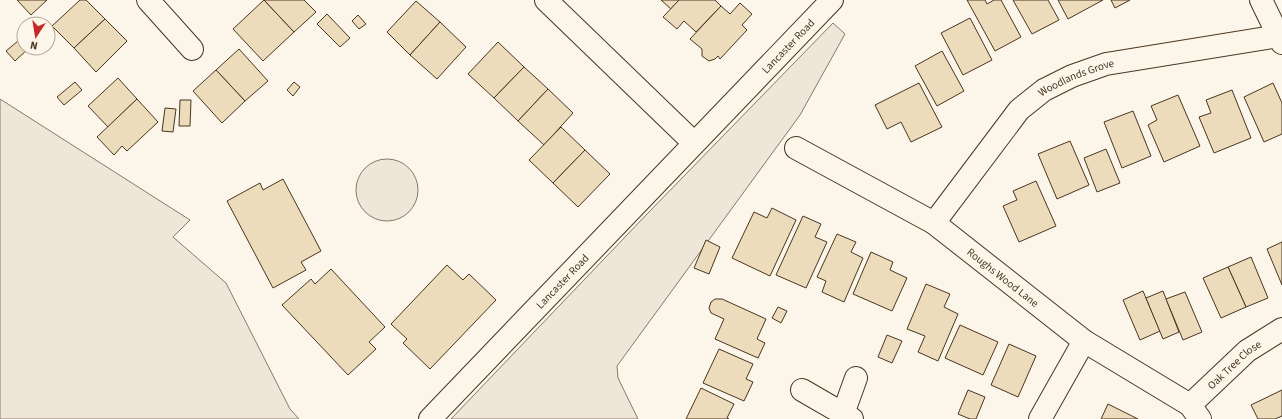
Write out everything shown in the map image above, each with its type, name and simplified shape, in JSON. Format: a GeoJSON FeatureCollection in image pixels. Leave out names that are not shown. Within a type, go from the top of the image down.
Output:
{"type":"FeatureCollection","features":[{"type":"Feature","properties":{"kind":"street"},"geometry":{"type":"LineString","coordinates":[[546,0],[694,143]]}},
{"type":"Feature","properties":{"kind":"street","name":"Lancaster Road"},"geometry":{"type":"LineString","coordinates":[[430,419],[832,0]]}},
{"type":"Feature","properties":{"kind":"street","name":"Woodlands Grove"},"geometry":{"type":"LineString","coordinates":[[934,223],[1019,110],[1044,90],[1072,76],[1106,64],[1280,40],[1261,0]]}},
{"type":"Feature","properties":{"kind":"street"},"geometry":{"type":"LineString","coordinates":[[157,3],[192,49]]}},
{"type":"Feature","properties":{"kind":"street","name":"Roughs Wood Lane"},"geometry":{"type":"LineString","coordinates":[[796,148],[934,223],[1084,341],[1195,412]]}},
{"type":"Feature","properties":{"kind":"street","name":"Oak Tree Close"},"geometry":{"type":"LineString","coordinates":[[1195,412],[1247,351],[1282,329]]}},
{"type":"Feature","properties":{"kind":"street"},"geometry":{"type":"LineString","coordinates":[[1040,419],[1084,341]]}},
{"type":"Feature","properties":{"kind":"street"},"geometry":{"type":"LineString","coordinates":[[802,390],[847,416],[856,378]]}},
{"type":"Feature","properties":{"kind":"shaded area"},"geometry":{"type":"Polygon","coordinates":[[[833,23],[845,34],[800,115],[617,366],[618,378],[638,419],[451,419],[648,213],[833,23]]]}},
{"type":"Feature","properties":{"kind":"shaded area"},"geometry":{"type":"Polygon","coordinates":[[[0,99],[190,220],[173,237],[226,283],[290,409],[299,419],[0,419],[0,99]]]}},
{"type":"Feature","properties":{"kind":"shaded area"},"geometry":{"type":"Polygon","coordinates":[[[387,159],[404,164],[409,168],[413,173],[418,190],[413,207],[409,212],[404,216],[387,221],[370,216],[365,212],[361,207],[356,190],[361,173],[365,168],[370,164],[387,159]]]}},
{"type":"Feature","properties":{"kind":"building"},"geometry":{"type":"Polygon","coordinates":[[[17,0],[47,0],[31,15],[17,0]]]}},
{"type":"Feature","properties":{"kind":"building"},"geometry":{"type":"Polygon","coordinates":[[[80,0],[86,0],[105,19],[74,48],[56,30],[56,22],[80,0]]]}},
{"type":"Feature","properties":{"kind":"building"},"geometry":{"type":"Polygon","coordinates":[[[264,0],[294,32],[263,61],[233,29],[264,0]]]}},
{"type":"Feature","properties":{"kind":"building"},"geometry":{"type":"Polygon","coordinates":[[[264,0],[304,0],[316,12],[294,32],[264,0]]]}},
{"type":"Feature","properties":{"kind":"building"},"geometry":{"type":"Polygon","coordinates":[[[661,0],[679,0],[671,9],[661,0]]]}},
{"type":"Feature","properties":{"kind":"building"},"geometry":{"type":"Polygon","coordinates":[[[679,0],[715,0],[721,6],[696,32],[684,21],[677,29],[663,17],[679,0]]]}},
{"type":"Feature","properties":{"kind":"building"},"geometry":{"type":"Polygon","coordinates":[[[967,0],[985,0],[987,4],[994,0],[1001,0],[1021,37],[995,51],[967,0]]]}},
{"type":"Feature","properties":{"kind":"building"},"geometry":{"type":"Polygon","coordinates":[[[1013,0],[1048,0],[1059,20],[1032,34],[1013,0]]]}},
{"type":"Feature","properties":{"kind":"building"},"geometry":{"type":"Polygon","coordinates":[[[1058,0],[1103,0],[1068,19],[1058,0]]]}},
{"type":"Feature","properties":{"kind":"building"},"geometry":{"type":"Polygon","coordinates":[[[1111,0],[1130,0],[1115,8],[1111,0]]]}},
{"type":"Feature","properties":{"kind":"building"},"geometry":{"type":"Polygon","coordinates":[[[416,1],[440,22],[410,55],[387,32],[416,1]]]}},
{"type":"Feature","properties":{"kind":"building"},"geometry":{"type":"Polygon","coordinates":[[[740,3],[752,14],[742,25],[747,30],[720,59],[718,56],[709,61],[702,56],[702,49],[690,39],[721,6],[730,14],[740,3]]]}},
{"type":"Feature","properties":{"kind":"building"},"geometry":{"type":"Polygon","coordinates":[[[327,14],[350,38],[340,47],[317,24],[327,14]]]}},
{"type":"Feature","properties":{"kind":"building"},"geometry":{"type":"Polygon","coordinates":[[[358,15],[366,24],[359,29],[352,21],[358,15]]]}},
{"type":"Feature","properties":{"kind":"building"},"geometry":{"type":"Polygon","coordinates":[[[970,18],[992,60],[963,75],[941,33],[970,18]]]}},
{"type":"Feature","properties":{"kind":"building"},"geometry":{"type":"Polygon","coordinates":[[[105,19],[127,41],[96,72],[74,48],[105,19]]]}},
{"type":"Feature","properties":{"kind":"building"},"geometry":{"type":"Polygon","coordinates":[[[440,22],[466,47],[437,79],[410,55],[440,22]]]}},
{"type":"Feature","properties":{"kind":"building"},"geometry":{"type":"Polygon","coordinates":[[[498,42],[524,67],[494,98],[468,74],[498,42]]]}},
{"type":"Feature","properties":{"kind":"building"},"geometry":{"type":"Polygon","coordinates":[[[16,43],[16,56],[20,56],[15,61],[6,51],[16,43]]]}},
{"type":"Feature","properties":{"kind":"building"},"geometry":{"type":"Polygon","coordinates":[[[239,49],[268,81],[245,101],[216,70],[239,49]]]}},
{"type":"Feature","properties":{"kind":"building"},"geometry":{"type":"Polygon","coordinates":[[[942,51],[964,91],[937,106],[915,66],[942,51]]]}},
{"type":"Feature","properties":{"kind":"building"},"geometry":{"type":"Polygon","coordinates":[[[524,67],[548,89],[518,121],[494,98],[524,67]]]}},
{"type":"Feature","properties":{"kind":"building"},"geometry":{"type":"Polygon","coordinates":[[[216,70],[245,101],[222,123],[193,91],[216,70]]]}},
{"type":"Feature","properties":{"kind":"building"},"geometry":{"type":"Polygon","coordinates":[[[118,78],[137,99],[108,127],[88,106],[118,78]]]}},
{"type":"Feature","properties":{"kind":"building"},"geometry":{"type":"Polygon","coordinates":[[[75,82],[82,90],[64,105],[57,97],[75,82]]]}},
{"type":"Feature","properties":{"kind":"building"},"geometry":{"type":"Polygon","coordinates":[[[294,82],[300,87],[293,96],[287,90],[294,82]]]}},
{"type":"Feature","properties":{"kind":"building"},"geometry":{"type":"Polygon","coordinates":[[[919,83],[942,127],[911,142],[901,122],[887,129],[875,105],[919,83]]]}},
{"type":"Feature","properties":{"kind":"building"},"geometry":{"type":"Polygon","coordinates":[[[1273,83],[1282,103],[1282,134],[1264,142],[1244,97],[1273,83]]]}},
{"type":"Feature","properties":{"kind":"building"},"geometry":{"type":"Polygon","coordinates":[[[548,89],[573,113],[544,145],[518,121],[548,89]]]}},
{"type":"Feature","properties":{"kind":"building"},"geometry":{"type":"Polygon","coordinates":[[[1232,90],[1251,138],[1214,153],[1199,117],[1211,113],[1206,100],[1232,90]]]}},
{"type":"Feature","properties":{"kind":"building"},"geometry":{"type":"Polygon","coordinates":[[[1178,95],[1200,146],[1164,162],[1148,125],[1157,120],[1151,106],[1178,95]]]}},
{"type":"Feature","properties":{"kind":"building"},"geometry":{"type":"Polygon","coordinates":[[[137,99],[158,122],[127,151],[122,146],[114,155],[97,137],[137,99]]]}},
{"type":"Feature","properties":{"kind":"building"},"geometry":{"type":"Polygon","coordinates":[[[180,100],[191,100],[190,126],[179,126],[180,100]]]}},
{"type":"Feature","properties":{"kind":"building"},"geometry":{"type":"Polygon","coordinates":[[[165,108],[176,109],[173,132],[162,131],[165,108]]]}},
{"type":"Feature","properties":{"kind":"building"},"geometry":{"type":"Polygon","coordinates":[[[1133,111],[1151,156],[1122,168],[1104,122],[1133,111]]]}},
{"type":"Feature","properties":{"kind":"building"},"geometry":{"type":"Polygon","coordinates":[[[561,127],[585,150],[553,183],[529,160],[561,127]]]}},
{"type":"Feature","properties":{"kind":"building"},"geometry":{"type":"Polygon","coordinates":[[[1070,141],[1089,185],[1057,199],[1038,154],[1070,141]]]}},
{"type":"Feature","properties":{"kind":"building"},"geometry":{"type":"Polygon","coordinates":[[[1106,149],[1120,183],[1097,192],[1084,158],[1106,149]]]}},
{"type":"Feature","properties":{"kind":"building"},"geometry":{"type":"Polygon","coordinates":[[[585,150],[610,174],[578,207],[553,183],[585,150]]]}},
{"type":"Feature","properties":{"kind":"building"},"geometry":{"type":"Polygon","coordinates":[[[283,179],[321,251],[301,262],[306,270],[273,288],[227,201],[260,183],[263,190],[283,179]]]}},
{"type":"Feature","properties":{"kind":"building"},"geometry":{"type":"Polygon","coordinates":[[[1036,181],[1056,226],[1019,242],[1003,206],[1017,200],[1013,191],[1036,181]]]}},
{"type":"Feature","properties":{"kind":"building"},"geometry":{"type":"Polygon","coordinates":[[[772,208],[796,220],[770,276],[732,258],[754,212],[767,218],[772,208]]]}},
{"type":"Feature","properties":{"kind":"building"},"geometry":{"type":"Polygon","coordinates":[[[803,216],[821,224],[815,237],[827,242],[806,288],[776,275],[803,216]]]}},
{"type":"Feature","properties":{"kind":"building"},"geometry":{"type":"Polygon","coordinates":[[[837,234],[856,242],[851,252],[863,258],[844,302],[822,292],[826,281],[817,277],[837,234]]]}},
{"type":"Feature","properties":{"kind":"building"},"geometry":{"type":"Polygon","coordinates":[[[706,240],[720,247],[709,274],[694,268],[706,240]]]}},
{"type":"Feature","properties":{"kind":"building"},"geometry":{"type":"Polygon","coordinates":[[[1282,242],[1282,285],[1267,249],[1282,242]]]}},
{"type":"Feature","properties":{"kind":"building"},"geometry":{"type":"Polygon","coordinates":[[[871,252],[893,262],[890,270],[907,278],[892,311],[853,294],[871,252]]]}},
{"type":"Feature","properties":{"kind":"building"},"geometry":{"type":"Polygon","coordinates":[[[1251,257],[1268,298],[1246,307],[1228,267],[1251,257]]]}},
{"type":"Feature","properties":{"kind":"building"},"geometry":{"type":"Polygon","coordinates":[[[447,265],[463,280],[469,274],[496,300],[430,369],[403,343],[407,339],[391,324],[447,265]]]}},
{"type":"Feature","properties":{"kind":"building"},"geometry":{"type":"Polygon","coordinates":[[[1228,267],[1246,307],[1221,318],[1203,278],[1228,267]]]}},
{"type":"Feature","properties":{"kind":"building"},"geometry":{"type":"Polygon","coordinates":[[[331,269],[385,327],[369,342],[376,349],[348,375],[282,305],[311,279],[315,284],[331,269]]]}},
{"type":"Feature","properties":{"kind":"building"},"geometry":{"type":"Polygon","coordinates":[[[926,284],[950,294],[944,307],[958,314],[938,361],[918,352],[925,336],[907,329],[926,284]]]}},
{"type":"Feature","properties":{"kind":"building"},"geometry":{"type":"Polygon","coordinates":[[[1143,291],[1160,331],[1140,340],[1123,300],[1143,291]]]}},
{"type":"Feature","properties":{"kind":"building"},"geometry":{"type":"Polygon","coordinates":[[[1163,291],[1179,332],[1163,339],[1146,298],[1163,291]]]}},
{"type":"Feature","properties":{"kind":"building"},"geometry":{"type":"Polygon","coordinates":[[[1185,292],[1202,332],[1183,340],[1166,299],[1185,292]]]}},
{"type":"Feature","properties":{"kind":"building"},"geometry":{"type":"Polygon","coordinates":[[[715,299],[722,299],[766,319],[757,339],[765,343],[758,358],[715,339],[724,319],[711,313],[709,308],[711,302],[715,299]]]}},
{"type":"Feature","properties":{"kind":"building"},"geometry":{"type":"Polygon","coordinates":[[[778,307],[787,311],[781,323],[772,318],[778,307]]]}},
{"type":"Feature","properties":{"kind":"building"},"geometry":{"type":"Polygon","coordinates":[[[960,325],[998,342],[983,375],[945,358],[960,325]]]}},
{"type":"Feature","properties":{"kind":"building"},"geometry":{"type":"Polygon","coordinates":[[[887,335],[902,341],[892,363],[878,357],[887,335]]]}},
{"type":"Feature","properties":{"kind":"building"},"geometry":{"type":"Polygon","coordinates":[[[1009,344],[1036,356],[1018,397],[991,385],[1009,344]]]}},
{"type":"Feature","properties":{"kind":"building"},"geometry":{"type":"Polygon","coordinates":[[[719,349],[753,364],[746,379],[753,382],[744,401],[703,383],[719,349]]]}},
{"type":"Feature","properties":{"kind":"building"},"geometry":{"type":"Polygon","coordinates":[[[701,388],[734,404],[727,418],[729,419],[686,419],[701,388]]]}},
{"type":"Feature","properties":{"kind":"building"},"geometry":{"type":"Polygon","coordinates":[[[968,390],[985,397],[976,419],[970,419],[958,414],[968,390]]]}},
{"type":"Feature","properties":{"kind":"building"},"geometry":{"type":"Polygon","coordinates":[[[1282,390],[1282,416],[1275,419],[1258,419],[1251,405],[1282,390]]]}},
{"type":"Feature","properties":{"kind":"building"},"geometry":{"type":"Polygon","coordinates":[[[1108,404],[1138,419],[1101,419],[1108,404]]]}}]}
